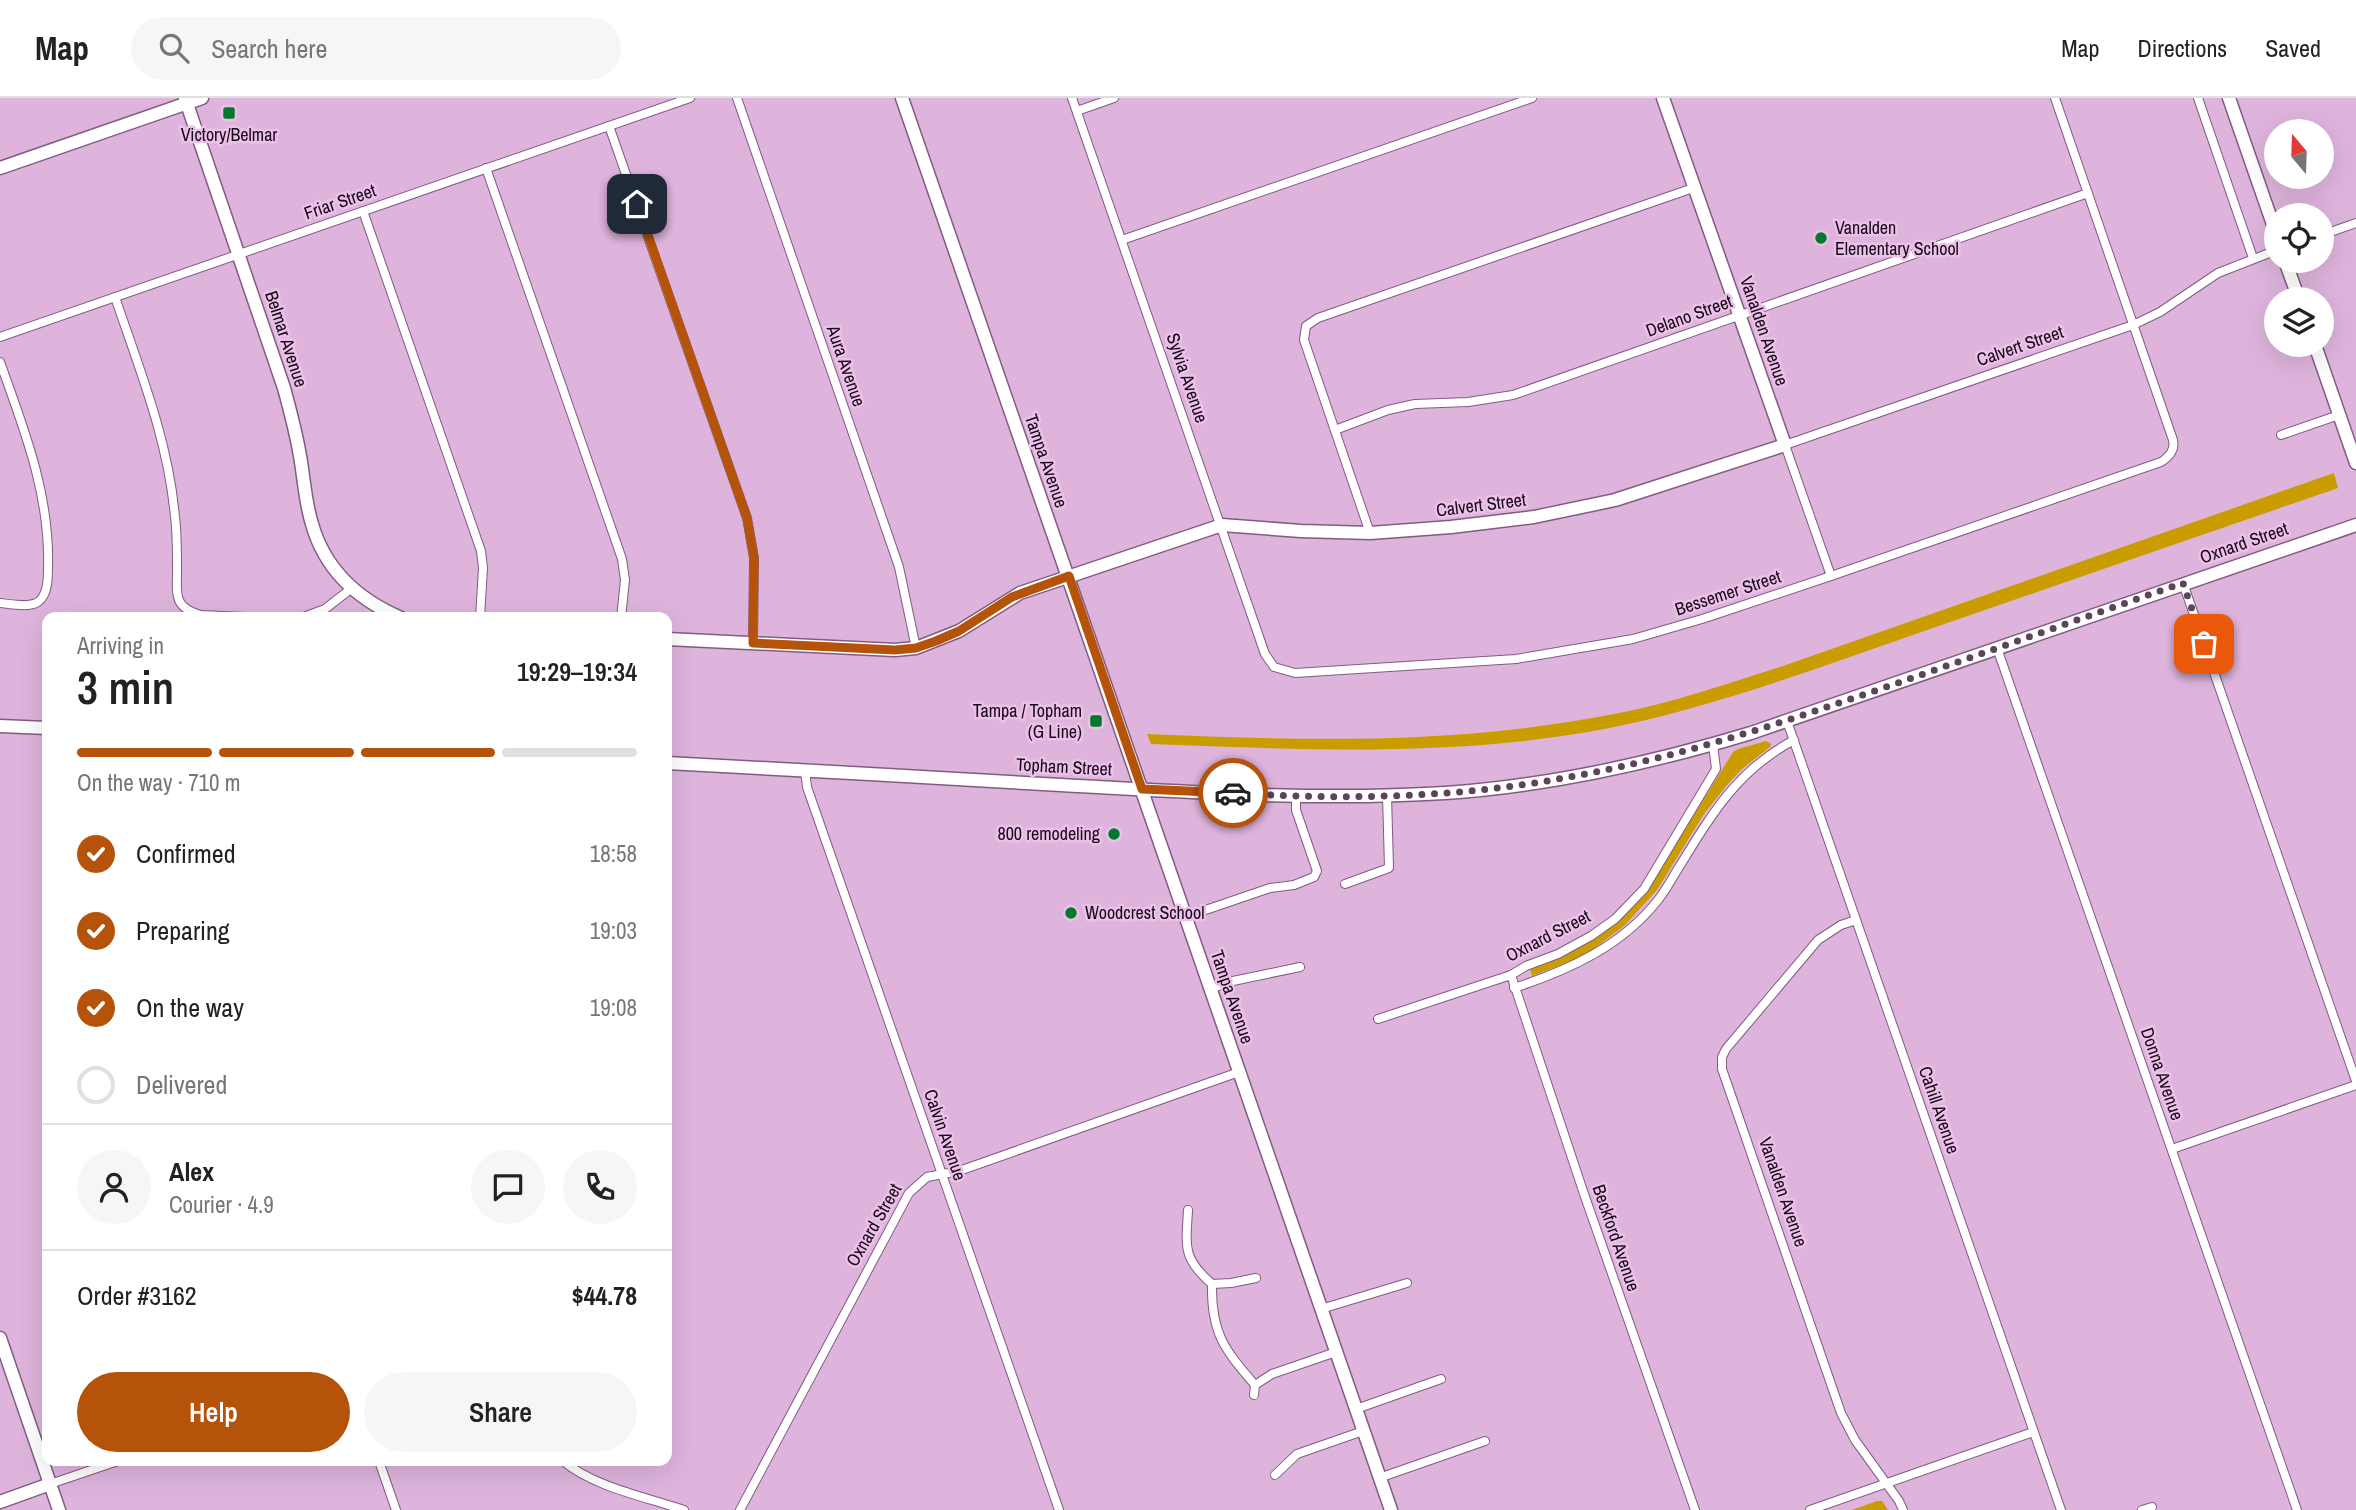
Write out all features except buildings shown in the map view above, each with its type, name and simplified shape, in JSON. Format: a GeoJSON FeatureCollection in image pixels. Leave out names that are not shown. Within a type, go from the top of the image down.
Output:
{"type":"FeatureCollection","features":[{"type":"Feature","properties":{"kind":"main road"},"geometry":{"type":"LineString","coordinates":[[0,168],[186,101],[202,98]]}},
{"type":"Feature","properties":{"kind":"main road","name":"Tampa Avenue"},"geometry":{"type":"LineString","coordinates":[[902,98],[1391,1510]]}},
{"type":"Feature","properties":{"kind":"main road","name":"Vanalden Avenue"},"geometry":{"type":"LineString","coordinates":[[1663,98],[1785,445]]}},
{"type":"Feature","properties":{"kind":"main road"},"geometry":{"type":"LineString","coordinates":[[2229,98],[2266,203]]}},
{"type":"Feature","properties":{"kind":"main road","name":"Belmar Avenue"},"geometry":{"type":"LineString","coordinates":[[186,101],[284,388],[296,429],[312,525],[329,562],[352,588]]}},
{"type":"Feature","properties":{"kind":"main road"},"geometry":{"type":"LineString","coordinates":[[2319,357],[2355,457]]}},
{"type":"Feature","properties":{"kind":"main road","name":"Calvert Street"},"geometry":{"type":"LineString","coordinates":[[672,639],[895,650],[916,648],[959,631],[1012,597],[1222,524],[1301,531],[1370,533],[1534,517],[1615,500],[1785,445]]}},
{"type":"Feature","properties":{"kind":"main road","name":"Oxnard Street"},"geometry":{"type":"LineString","coordinates":[[1787,721],[2356,524]]}},
{"type":"Feature","properties":{"kind":"main road"},"geometry":{"type":"LineString","coordinates":[[352,588],[373,605],[388,612]]}},
{"type":"Feature","properties":{"kind":"main road","name":"Topham Street"},"geometry":{"type":"LineString","coordinates":[[672,763],[1296,797],[1387,795],[1457,792],[1563,779],[1659,759],[1787,721]]}},
{"type":"Feature","properties":{"kind":"main road"},"geometry":{"type":"LineString","coordinates":[[0,726],[42,728]]}},
{"type":"Feature","properties":{"kind":"main road"},"geometry":{"type":"LineString","coordinates":[[0,1338],[42,1461]]}},
{"type":"Feature","properties":{"kind":"main road"},"geometry":{"type":"LineString","coordinates":[[44,1466],[60,1510]]}},
{"type":"Feature","properties":{"kind":"main road"},"geometry":{"type":"LineString","coordinates":[[0,1502],[50,1484]]}},
{"type":"Feature","properties":{"kind":"street","name":"Friar Street"},"geometry":{"type":"LineString","coordinates":[[0,337],[690,98]]}},
{"type":"Feature","properties":{"kind":"street","name":"Aura Avenue"},"geometry":{"type":"LineString","coordinates":[[737,98],[899,567],[916,648]]}},
{"type":"Feature","properties":{"kind":"street","name":"Sylvia Avenue"},"geometry":{"type":"LineString","coordinates":[[1072,98],[1265,654],[1274,667]]}},
{"type":"Feature","properties":{"kind":"street"},"geometry":{"type":"LineString","coordinates":[[1077,111],[1114,98]]}},
{"type":"Feature","properties":{"kind":"street"},"geometry":{"type":"LineString","coordinates":[[1122,240],[1532,98]]}},
{"type":"Feature","properties":{"kind":"street"},"geometry":{"type":"LineString","coordinates":[[2055,98],[2133,325]]}},
{"type":"Feature","properties":{"kind":"street"},"geometry":{"type":"LineString","coordinates":[[2198,98],[2253,258]]}},
{"type":"Feature","properties":{"kind":"street"},"geometry":{"type":"LineString","coordinates":[[610,126],[747,518],[754,558],[753,643]]}},
{"type":"Feature","properties":{"kind":"street"},"geometry":{"type":"LineString","coordinates":[[486,169],[622,559],[625,580],[622,612]]}},
{"type":"Feature","properties":{"kind":"street"},"geometry":{"type":"LineString","coordinates":[[1370,533],[1304,340],[1307,326],[1318,318],[1696,187]]}},
{"type":"Feature","properties":{"kind":"street","name":"Delano Street"},"geometry":{"type":"LineString","coordinates":[[1335,430],[1388,410],[1415,404],[1468,402],[1513,395],[2088,193]]}},
{"type":"Feature","properties":{"kind":"street"},"geometry":{"type":"LineString","coordinates":[[363,211],[481,551],[483,568],[480,612]]}},
{"type":"Feature","properties":{"kind":"street"},"geometry":{"type":"LineString","coordinates":[[2334,230],[2356,223]]}},
{"type":"Feature","properties":{"kind":"street","name":"Calvert Street"},"geometry":{"type":"LineString","coordinates":[[1785,445],[2133,325],[2160,312],[2218,273],[2264,254]]}},
{"type":"Feature","properties":{"kind":"street"},"geometry":{"type":"LineString","coordinates":[[116,297],[163,438],[171,472],[177,534],[175,589],[184,607],[190,612]]}},
{"type":"Feature","properties":{"kind":"street","name":"Bessemer Street"},"geometry":{"type":"LineString","coordinates":[[1274,667],[1295,673],[1516,659],[1633,639],[1832,576],[2161,462],[2172,452],[2173,440],[2133,325]]}},
{"type":"Feature","properties":{"kind":"street"},"geometry":{"type":"LineString","coordinates":[[0,362],[31,449],[44,504],[49,542],[48,580],[44,594],[38,601],[30,604],[0,603]]}},
{"type":"Feature","properties":{"kind":"street"},"geometry":{"type":"LineString","coordinates":[[2280,435],[2339,415]]}},
{"type":"Feature","properties":{"kind":"street","name":"Vanalden Avenue"},"geometry":{"type":"LineString","coordinates":[[1785,445],[1832,576]]}},
{"type":"Feature","properties":{"kind":"street"},"geometry":{"type":"LineString","coordinates":[[2172,1149],[2356,1083],[2183,583]]}},
{"type":"Feature","properties":{"kind":"street"},"geometry":{"type":"LineString","coordinates":[[317,612],[352,588]]}},
{"type":"Feature","properties":{"kind":"street","name":"Donna Avenue"},"geometry":{"type":"LineString","coordinates":[[1997,648],[2297,1510]]}},
{"type":"Feature","properties":{"kind":"street","name":"Cahill Avenue"},"geometry":{"type":"LineString","coordinates":[[1787,721],[2061,1510]]}},
{"type":"Feature","properties":{"kind":"street","name":"Oxnard Street"},"geometry":{"type":"LineString","coordinates":[[1514,988],[1589,958],[1624,934],[1659,900],[1732,787],[1746,772],[1775,750],[1794,740]]}},
{"type":"Feature","properties":{"kind":"street","name":"Oxnard Street"},"geometry":{"type":"LineString","coordinates":[[1378,1019],[1511,975],[1558,954],[1615,919],[1644,889],[1716,769],[1713,744]]}},
{"type":"Feature","properties":{"kind":"street","name":"Calvin Avenue"},"geometry":{"type":"LineString","coordinates":[[806,771],[807,787],[1059,1510]]}},
{"type":"Feature","properties":{"kind":"street"},"geometry":{"type":"LineString","coordinates":[[1345,884],[1389,868],[1387,795]]}},
{"type":"Feature","properties":{"kind":"street"},"geometry":{"type":"LineString","coordinates":[[1185,917],[1270,888],[1294,885],[1314,877],[1317,871],[1296,810],[1296,797]]}},
{"type":"Feature","properties":{"kind":"street","name":"Vanalden Avenue"},"geometry":{"type":"LineString","coordinates":[[1856,920],[1835,928],[1818,940],[1726,1049],[1722,1057],[1722,1069],[1841,1413],[1903,1510]]}},
{"type":"Feature","properties":{"kind":"street"},"geometry":{"type":"LineString","coordinates":[[1210,989],[1233,981],[1300,967]]}},
{"type":"Feature","properties":{"kind":"street","name":"Beckford Avenue"},"geometry":{"type":"LineString","coordinates":[[1511,975],[1695,1510]]}},
{"type":"Feature","properties":{"kind":"street","name":"Oxnard Street"},"geometry":{"type":"LineString","coordinates":[[740,1510],[909,1193],[927,1177],[959,1171],[1239,1072]]}},
{"type":"Feature","properties":{"kind":"street"},"geometry":{"type":"LineString","coordinates":[[1188,1210],[1186,1245],[1191,1262],[1212,1284],[1213,1321],[1220,1339],[1254,1390],[1272,1374],[1336,1352]]}},
{"type":"Feature","properties":{"kind":"street"},"geometry":{"type":"LineString","coordinates":[[1212,1284],[1256,1278]]}},
{"type":"Feature","properties":{"kind":"street"},"geometry":{"type":"LineString","coordinates":[[1321,1309],[1406,1283]]}},
{"type":"Feature","properties":{"kind":"street"},"geometry":{"type":"LineString","coordinates":[[1356,1409],[1441,1379]]}},
{"type":"Feature","properties":{"kind":"street"},"geometry":{"type":"LineString","coordinates":[[1275,1475],[1297,1454],[1363,1431]]}},
{"type":"Feature","properties":{"kind":"street"},"geometry":{"type":"LineString","coordinates":[[1810,1510],[2033,1432]]}},
{"type":"Feature","properties":{"kind":"street"},"geometry":{"type":"LineString","coordinates":[[1379,1478],[1485,1441]]}},
{"type":"Feature","properties":{"kind":"street"},"geometry":{"type":"LineString","coordinates":[[50,1484],[102,1466]]}},
{"type":"Feature","properties":{"kind":"street"},"geometry":{"type":"LineString","coordinates":[[381,1466],[396,1510]]}},
{"type":"Feature","properties":{"kind":"street"},"geometry":{"type":"LineString","coordinates":[[569,1466],[593,1480],[684,1510]]}},
{"type":"Feature","properties":{"kind":"street"},"geometry":{"type":"LineString","coordinates":[[2142,1510],[2152,1507]]}},
{"type":"Feature","properties":{"kind":"shaded area"},"geometry":{"type":"Polygon","coordinates":[[[2334,473],[2338,488],[1778,682],[1624,725],[1506,743],[1388,749],[1151,744],[1147,734],[1325,739],[1442,736],[1560,723],[1640,709],[1783,666],[2334,473]]]}},
{"type":"Feature","properties":{"kind":"shaded area"},"geometry":{"type":"Polygon","coordinates":[[[1766,741],[1771,744],[1770,747],[1727,785],[1704,814],[1657,890],[1624,926],[1584,956],[1532,976],[1530,969],[1594,938],[1647,891],[1733,752],[1766,741]]]}},
{"type":"Feature","properties":{"kind":"shaded area"},"geometry":{"type":"Polygon","coordinates":[[[1882,1501],[1888,1510],[1852,1510],[1882,1501]]]}},
{"type":"Feature","properties":{"kind":"way so far"},"geometry":{"type":"LineString","coordinates":[[1233,793],[1296,797],[1445,793],[1563,779],[1659,759],[1787,721],[2183,583],[2204,644]]}},
{"type":"Feature","properties":{"kind":"place","name":"Victory/Belmar"},"geometry":{"type":"Point","coordinates":[229,113]}},
{"type":"Feature","properties":{"kind":"place","name":"Vanalden Elementary School"},"geometry":{"type":"Point","coordinates":[1821,238]}},
{"type":"Feature","properties":{"kind":"place","name":"Tampa / Topham (G Line)"},"geometry":{"type":"Point","coordinates":[1096,721]}},
{"type":"Feature","properties":{"kind":"place","name":"800 remodeling"},"geometry":{"type":"Point","coordinates":[1114,834]}},
{"type":"Feature","properties":{"kind":"place","name":"Woodcrest School"},"geometry":{"type":"Point","coordinates":[1071,913]}},
{"type":"Feature","properties":{"kind":"route"},"geometry":{"type":"LineString","coordinates":[[637,204],[747,518],[754,558],[753,643],[895,650],[916,648],[959,631],[1020,593],[1069,576],[1142,789],[1233,793]]}}]}
